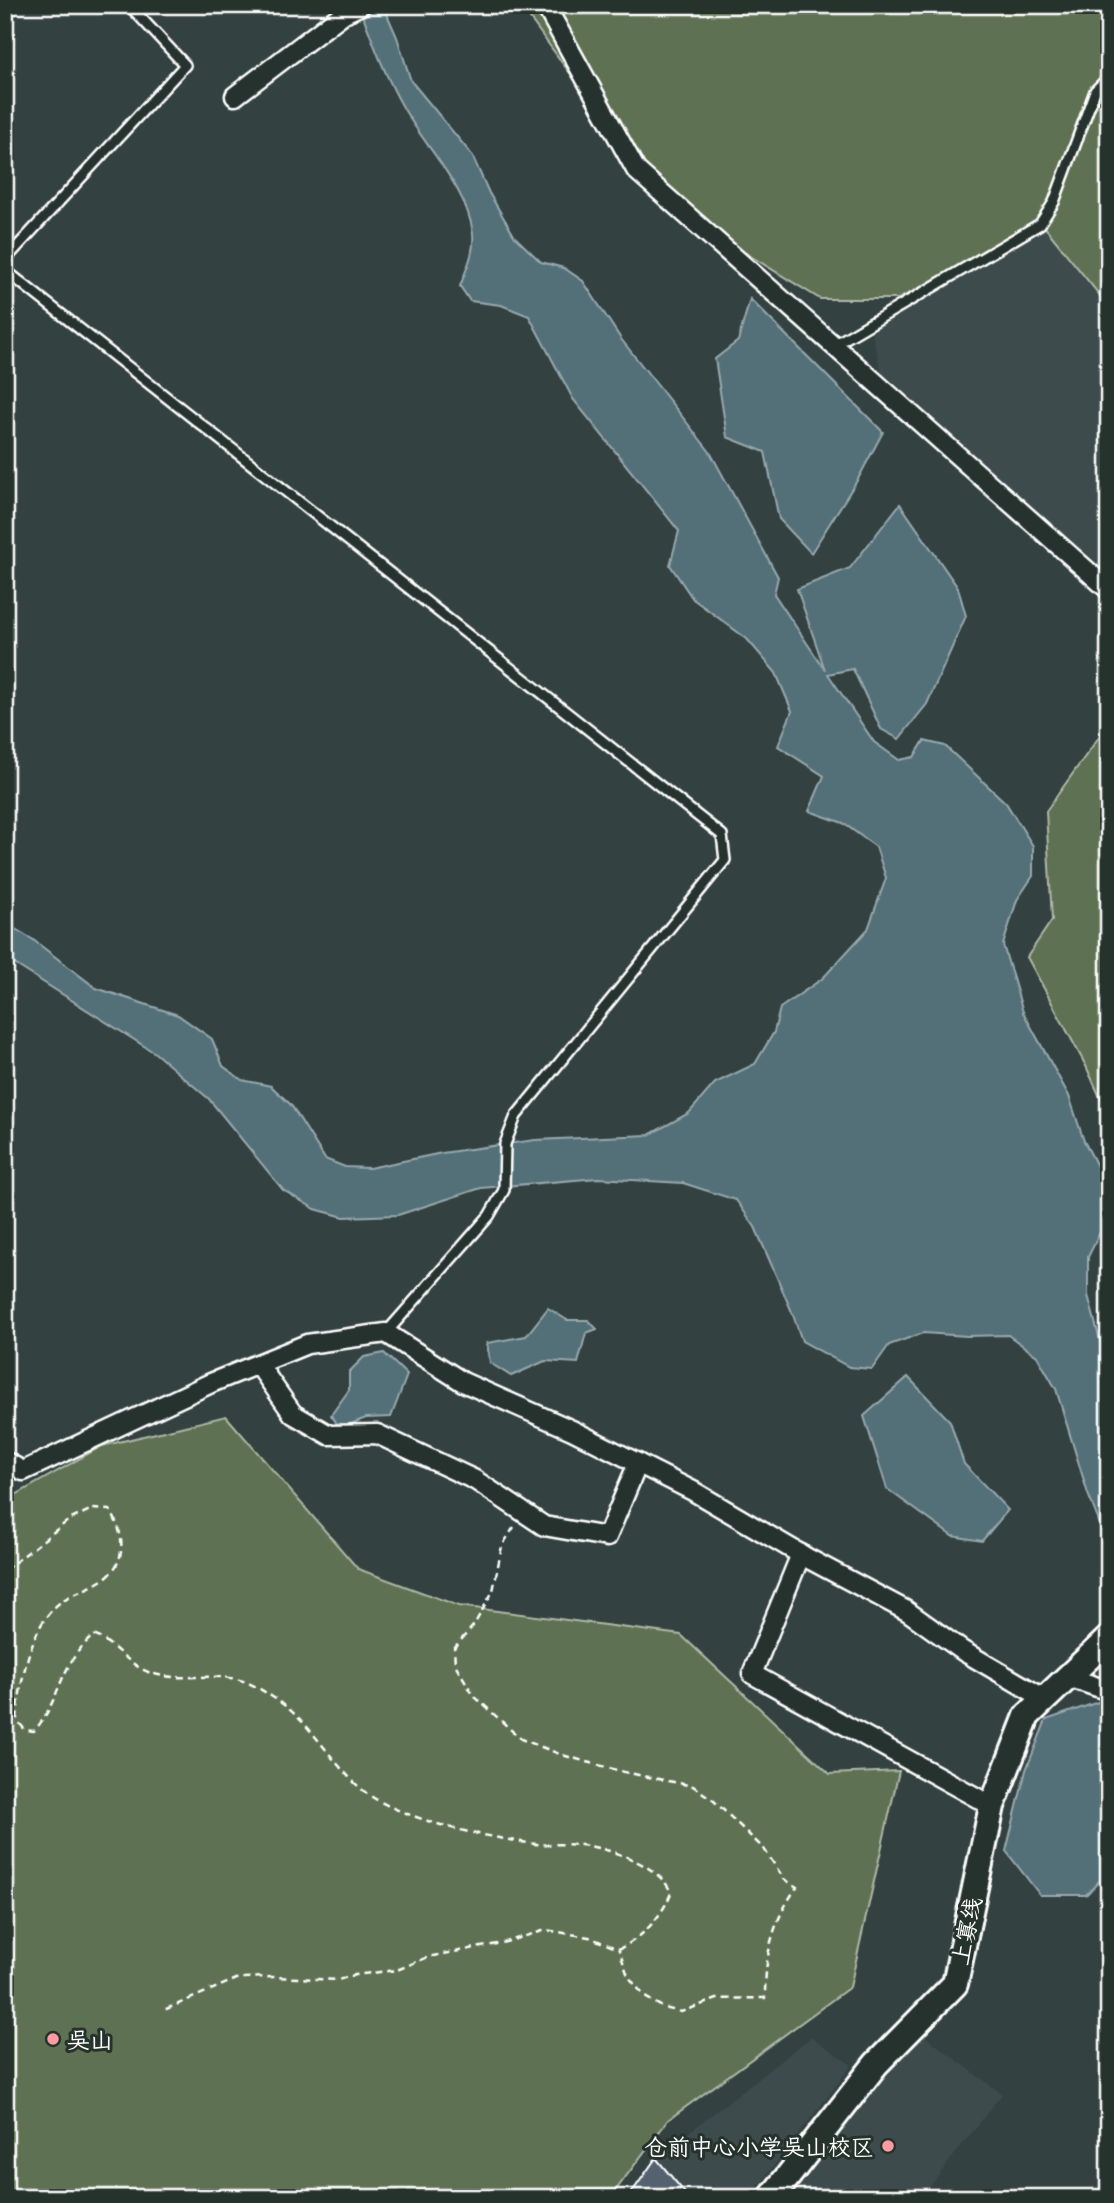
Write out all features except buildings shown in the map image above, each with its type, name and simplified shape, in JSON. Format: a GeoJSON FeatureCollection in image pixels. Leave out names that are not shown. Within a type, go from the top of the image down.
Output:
{"type":"FeatureCollection","features":[{"type":"Feature","properties":{"kind":"street"},"geometry":{"type":"LineString","coordinates":[[236,96],[344,13],[361,5]]}},
{"type":"Feature","properties":{"kind":"street"},"geometry":{"type":"LineString","coordinates":[[545,5],[636,170],[1109,590]]}},
{"type":"Feature","properties":{"kind":"street"},"geometry":{"type":"LineString","coordinates":[[5,1461],[23,1471],[307,1344],[386,1333],[463,1382],[572,1430],[693,1491],[801,1555],[907,1611],[963,1651],[1045,1699]]}},
{"type":"Feature","properties":{"kind":"street"},"geometry":{"type":"LineString","coordinates":[[258,1364],[293,1414],[329,1435],[377,1434],[475,1480],[544,1526],[607,1537],[638,1463]]}},
{"type":"Feature","properties":{"kind":"street"},"geometry":{"type":"LineString","coordinates":[[801,1555],[752,1674],[992,1806]]}},
{"type":"Feature","properties":{"kind":"street","name":"上寡线"},"geometry":{"type":"LineString","coordinates":[[771,2198],[876,2064],[955,1984],[992,1806],[1027,1716],[1109,1638]]}},
{"type":"Feature","properties":{"kind":"street"},"geometry":{"type":"LineString","coordinates":[[1068,1677],[1109,1691]]}},
{"type":"Feature","properties":{"kind":"lane"},"geometry":{"type":"LineString","coordinates":[[5,260],[185,65],[129,5]]}},
{"type":"Feature","properties":{"kind":"lane"},"geometry":{"type":"LineString","coordinates":[[834,345],[1040,224],[1054,202],[1095,91],[1109,77]]}},
{"type":"Feature","properties":{"kind":"lane"},"geometry":{"type":"LineString","coordinates":[[5,270],[722,835],[725,860],[516,1116],[505,1144],[504,1190],[489,1216],[386,1333]]}},
{"type":"Feature","properties":{"kind":"path"},"geometry":{"type":"LineString","coordinates":[[5,1570],[69,1520],[92,1509],[110,1510],[119,1525],[123,1545],[115,1567],[106,1577],[72,1593],[58,1604],[36,1636],[18,1702],[17,1720],[25,1730],[34,1731],[45,1719],[61,1677],[78,1648],[94,1635],[151,1673],[237,1679],[257,1687],[298,1714],[359,1788],[384,1803],[434,1823],[531,1844],[583,1845],[644,1864],[666,1880],[671,1893],[663,1912],[630,1944],[618,1949],[589,1937],[546,1930],[502,1943],[428,1958],[397,1970],[338,1980],[239,1978],[164,2010]]}},
{"type":"Feature","properties":{"kind":"path"},"geometry":{"type":"LineString","coordinates":[[523,1513],[502,1546],[493,1591],[474,1625],[454,1648],[456,1664],[474,1696],[521,1739],[562,1755],[612,1769],[693,1786],[712,1799],[764,1849],[784,1878],[797,1887],[782,1908],[772,1934],[765,1976],[765,1998],[717,1999],[681,2012],[664,2008],[645,1997],[628,1976],[618,1949]]}},
{"type":"Feature","properties":{"kind":"shaded area"},"geometry":{"type":"Polygon","coordinates":[[[1109,203],[1109,578],[883,378],[869,322],[1044,226],[1109,203]]]}},
{"type":"Feature","properties":{"kind":"shaded area","name":"仓前中心小学吴山校区"},"geometry":{"type":"Polygon","coordinates":[[[913,2027],[1002,2094],[921,2198],[773,2198],[913,2027]]]}},
{"type":"Feature","properties":{"kind":"shaded area"},"geometry":{"type":"Polygon","coordinates":[[[811,2037],[852,2065],[749,2198],[689,2198],[656,2158],[811,2037]]]}},
{"type":"Feature","properties":{"kind":"green space"},"geometry":{"type":"Polygon","coordinates":[[[520,5],[1109,5],[1109,307],[1044,226],[898,299],[820,299],[684,215],[591,102],[520,5]]]}},
{"type":"Feature","properties":{"kind":"green space"},"geometry":{"type":"Polygon","coordinates":[[[1109,723],[1109,1117],[1086,1066],[1027,957],[1052,920],[1046,811],[1109,723]]]}},
{"type":"Feature","properties":{"kind":"green space"},"geometry":{"type":"Polygon","coordinates":[[[226,1416],[358,1569],[459,1606],[681,1635],[830,1774],[899,1771],[850,1987],[668,2120],[610,2198],[5,2198],[5,1501],[102,1446],[226,1416]]]}},
{"type":"Feature","properties":{"kind":"water"},"geometry":{"type":"Polygon","coordinates":[[[359,5],[383,5],[411,81],[472,155],[489,193],[515,237],[541,262],[564,268],[583,281],[621,339],[710,452],[778,577],[774,594],[825,670],[797,589],[850,568],[900,504],[958,588],[966,616],[927,704],[899,739],[881,729],[853,669],[828,674],[874,742],[899,760],[914,757],[924,741],[945,746],[1006,803],[1033,846],[1033,876],[1017,900],[1003,945],[1023,1012],[1069,1096],[1084,1141],[1109,1189],[1109,1214],[1088,1257],[1088,1295],[1109,1375],[1109,1547],[1088,1494],[1056,1389],[1037,1356],[1008,1335],[923,1333],[889,1345],[872,1369],[849,1367],[802,1341],[755,1227],[736,1200],[683,1183],[598,1178],[481,1188],[398,1215],[344,1217],[315,1209],[283,1190],[209,1099],[155,1053],[5,958],[5,923],[32,939],[96,988],[178,1015],[212,1039],[223,1066],[242,1080],[271,1086],[291,1105],[325,1159],[345,1167],[369,1168],[442,1153],[535,1140],[649,1135],[689,1113],[715,1083],[755,1064],[774,1032],[780,1008],[823,978],[868,929],[886,878],[876,847],[843,823],[809,811],[824,776],[778,746],[792,711],[776,673],[747,639],[693,599],[670,565],[679,531],[573,399],[529,316],[501,305],[470,301],[460,286],[473,247],[470,217],[455,185],[397,96],[359,5]]]}},
{"type":"Feature","properties":{"kind":"water"},"geometry":{"type":"Polygon","coordinates":[[[750,299],[883,432],[858,479],[811,553],[779,519],[765,452],[727,437],[715,359],[738,341],[750,299]]]}},
{"type":"Feature","properties":{"kind":"water"},"geometry":{"type":"Polygon","coordinates":[[[548,1308],[567,1320],[588,1320],[597,1329],[586,1333],[578,1363],[545,1361],[511,1376],[490,1363],[487,1343],[526,1336],[548,1308]]]}},
{"type":"Feature","properties":{"kind":"water"},"geometry":{"type":"Polygon","coordinates":[[[384,1353],[407,1375],[391,1417],[366,1418],[340,1428],[331,1415],[349,1390],[349,1372],[364,1357],[384,1353]]]}},
{"type":"Feature","properties":{"kind":"water"},"geometry":{"type":"Polygon","coordinates":[[[908,1377],[950,1421],[964,1464],[1008,1510],[982,1541],[952,1536],[887,1489],[864,1416],[908,1377]]]}},
{"type":"Feature","properties":{"kind":"water"},"geometry":{"type":"Polygon","coordinates":[[[1104,1700],[1109,1709],[1109,1871],[1086,1895],[1040,1895],[1006,1851],[1026,1770],[1046,1720],[1104,1700]]]}},
{"type":"Feature","properties":{"kind":"place","name":"吴山"},"geometry":{"type":"Point","coordinates":[53,2039]}},
{"type":"Feature","properties":{"kind":"place","name":"仓前中心小学吴山校区"},"geometry":{"type":"Point","coordinates":[888,2146]}}]}
